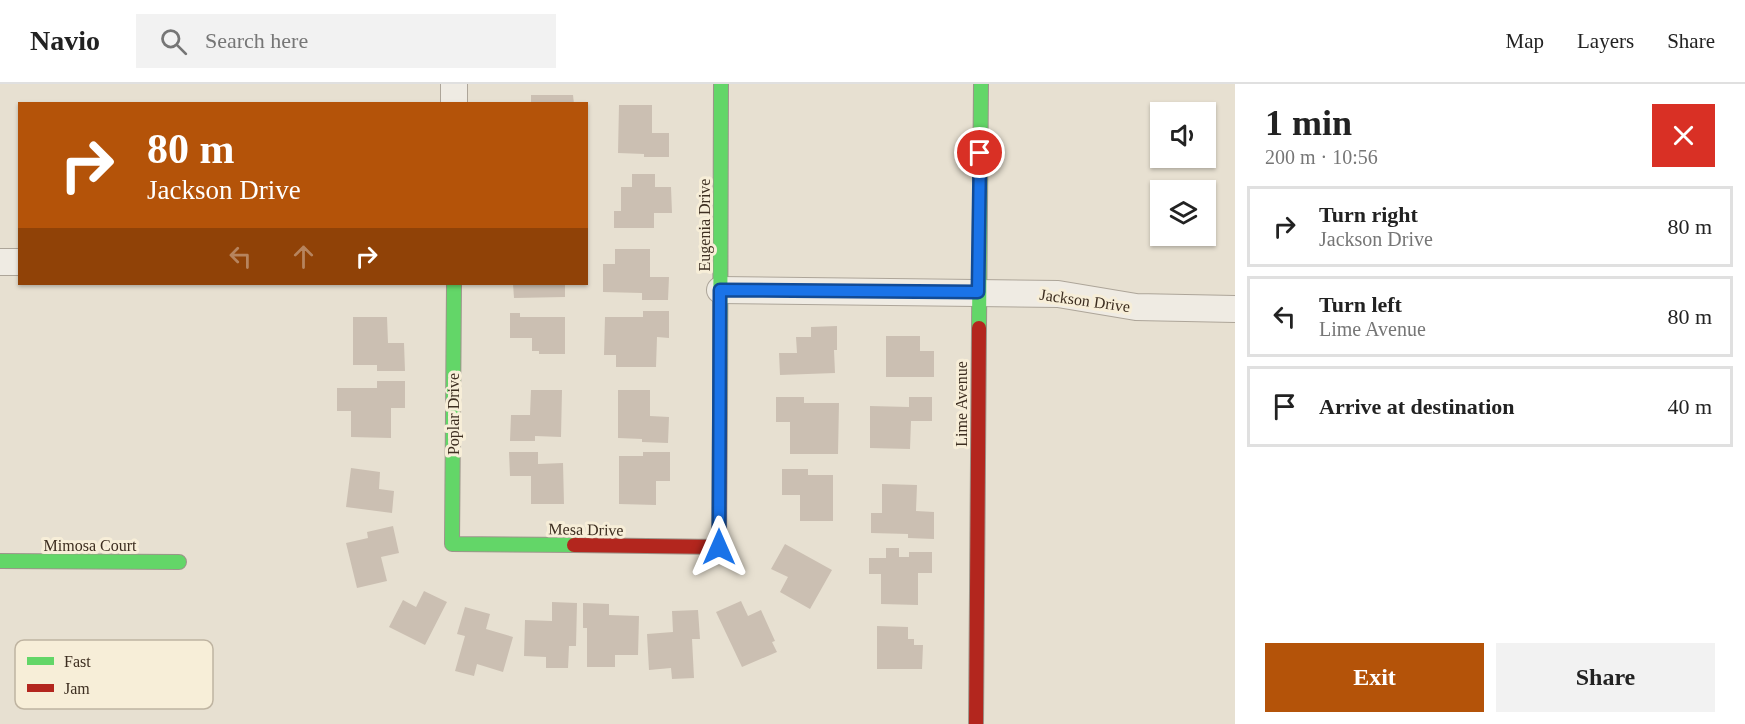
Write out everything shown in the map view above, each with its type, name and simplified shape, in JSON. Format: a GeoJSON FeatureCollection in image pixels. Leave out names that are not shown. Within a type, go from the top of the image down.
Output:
{"type":"FeatureCollection","features":[{"type":"Feature","properties":{"kind":"street"},"geometry":{"type":"LineString","coordinates":[[454,84],[454,102]]}},
{"type":"Feature","properties":{"kind":"street","name":"Eugenia Drive"},"geometry":{"type":"LineString","coordinates":[[719,547],[721,84]]}},
{"type":"Feature","properties":{"kind":"street","name":"Lime Avenue"},"geometry":{"type":"LineString","coordinates":[[976,724],[981,84]]}},
{"type":"Feature","properties":{"kind":"street"},"geometry":{"type":"LineString","coordinates":[[0,262],[18,262]]}},
{"type":"Feature","properties":{"kind":"street","name":"Poplar Drive"},"geometry":{"type":"LineString","coordinates":[[452,544],[454,285]]}},
{"type":"Feature","properties":{"kind":"street","name":"Jackson Drive"},"geometry":{"type":"LineString","coordinates":[[720,290],[1058,294],[1136,308],[1235,309]]}},
{"type":"Feature","properties":{"kind":"street","name":"Mesa Drive"},"geometry":{"type":"LineString","coordinates":[[452,544],[719,547]]}},
{"type":"Feature","properties":{"kind":"street","name":"Mimosa Court"},"geometry":{"type":"LineString","coordinates":[[0,561],[179,562]]}},
{"type":"Feature","properties":{"kind":"building"},"geometry":{"type":"Polygon","coordinates":[[[531,95],[573,95],[574,102],[531,102],[531,95]]]}},
{"type":"Feature","properties":{"kind":"building"},"geometry":{"type":"Polygon","coordinates":[[[619,105],[652,105],[652,133],[669,133],[669,157],[644,157],[644,154],[618,153],[619,105]]]}},
{"type":"Feature","properties":{"kind":"building"},"geometry":{"type":"Polygon","coordinates":[[[632,174],[655,174],[655,187],[671,187],[672,213],[654,213],[654,228],[614,228],[614,211],[621,211],[621,187],[632,187],[632,174]]]}},
{"type":"Feature","properties":{"kind":"building"},"geometry":{"type":"Polygon","coordinates":[[[615,249],[650,249],[650,277],[669,277],[668,300],[642,300],[642,293],[603,292],[603,264],[615,264],[615,249]]]}},
{"type":"Feature","properties":{"kind":"building"},"geometry":{"type":"Polygon","coordinates":[[[513,285],[565,285],[565,297],[514,298],[513,285]]]}},
{"type":"Feature","properties":{"kind":"building"},"geometry":{"type":"Polygon","coordinates":[[[643,311],[669,311],[669,338],[657,337],[656,367],[616,367],[616,355],[604,355],[605,317],[643,317],[643,311]]]}},
{"type":"Feature","properties":{"kind":"building"},"geometry":{"type":"Polygon","coordinates":[[[510,313],[520,313],[520,317],[565,317],[565,354],[539,354],[539,351],[532,351],[532,338],[510,338],[510,313]]]}},
{"type":"Feature","properties":{"kind":"building"},"geometry":{"type":"Polygon","coordinates":[[[353,317],[387,317],[388,343],[404,343],[405,371],[377,371],[377,365],[353,365],[353,317]]]}},
{"type":"Feature","properties":{"kind":"building"},"geometry":{"type":"Polygon","coordinates":[[[837,326],[837,350],[834,350],[835,373],[780,375],[779,353],[797,353],[796,337],[811,337],[811,327],[837,326]]]}},
{"type":"Feature","properties":{"kind":"building"},"geometry":{"type":"Polygon","coordinates":[[[886,336],[920,336],[920,351],[934,351],[934,377],[886,377],[886,336]]]}},
{"type":"Feature","properties":{"kind":"building"},"geometry":{"type":"Polygon","coordinates":[[[377,381],[405,381],[405,408],[391,408],[391,438],[351,437],[351,411],[337,411],[337,388],[377,388],[377,381]]]}},
{"type":"Feature","properties":{"kind":"building"},"geometry":{"type":"Polygon","coordinates":[[[531,390],[562,390],[561,437],[535,436],[535,441],[510,441],[511,415],[530,415],[531,390]]]}},
{"type":"Feature","properties":{"kind":"building"},"geometry":{"type":"Polygon","coordinates":[[[618,390],[650,390],[650,416],[669,417],[668,443],[618,438],[618,390]]]}},
{"type":"Feature","properties":{"kind":"building"},"geometry":{"type":"Polygon","coordinates":[[[776,397],[804,397],[804,403],[839,403],[838,454],[790,454],[790,422],[776,422],[776,397]]]}},
{"type":"Feature","properties":{"kind":"building"},"geometry":{"type":"Polygon","coordinates":[[[909,397],[932,397],[932,421],[911,421],[910,449],[870,448],[870,406],[909,407],[909,397]]]}},
{"type":"Feature","properties":{"kind":"building"},"geometry":{"type":"Polygon","coordinates":[[[509,452],[538,452],[538,464],[563,463],[564,504],[531,504],[531,476],[510,476],[509,452]]]}},
{"type":"Feature","properties":{"kind":"building"},"geometry":{"type":"Polygon","coordinates":[[[643,452],[670,452],[670,481],[656,481],[656,505],[619,504],[619,456],[643,456],[643,452]]]}},
{"type":"Feature","properties":{"kind":"building"},"geometry":{"type":"Polygon","coordinates":[[[351,468],[380,472],[379,489],[394,491],[392,513],[346,507],[351,468]]]}},
{"type":"Feature","properties":{"kind":"building"},"geometry":{"type":"Polygon","coordinates":[[[782,469],[808,469],[808,475],[833,475],[833,521],[800,521],[800,495],[782,495],[782,469]]]}},
{"type":"Feature","properties":{"kind":"building"},"geometry":{"type":"Polygon","coordinates":[[[882,484],[917,485],[916,511],[934,512],[934,539],[908,538],[908,534],[871,533],[871,513],[882,513],[882,484]]]}},
{"type":"Feature","properties":{"kind":"building"},"geometry":{"type":"Polygon","coordinates":[[[393,526],[399,553],[381,557],[387,581],[357,588],[346,543],[368,538],[367,532],[393,526]]]}},
{"type":"Feature","properties":{"kind":"building"},"geometry":{"type":"Polygon","coordinates":[[[785,544],[832,570],[810,609],[780,592],[788,577],[771,569],[785,544]]]}},
{"type":"Feature","properties":{"kind":"building"},"geometry":{"type":"Polygon","coordinates":[[[886,548],[899,548],[899,557],[909,557],[909,552],[932,552],[932,573],[918,573],[918,605],[881,604],[881,574],[869,574],[869,558],[886,558],[886,548]]]}},
{"type":"Feature","properties":{"kind":"building"},"geometry":{"type":"Polygon","coordinates":[[[424,591],[447,602],[425,645],[389,627],[403,600],[416,607],[424,591]]]}},
{"type":"Feature","properties":{"kind":"building"},"geometry":{"type":"Polygon","coordinates":[[[741,601],[748,616],[761,610],[775,641],[772,642],[777,652],[742,667],[716,612],[741,601]]]}},
{"type":"Feature","properties":{"kind":"building"},"geometry":{"type":"Polygon","coordinates":[[[552,602],[577,603],[576,646],[569,646],[568,668],[546,668],[546,657],[524,656],[525,620],[552,621],[552,602]]]}},
{"type":"Feature","properties":{"kind":"building"},"geometry":{"type":"Polygon","coordinates":[[[583,603],[609,604],[609,615],[639,616],[638,655],[615,655],[615,667],[587,667],[587,628],[583,628],[583,603]]]}},
{"type":"Feature","properties":{"kind":"building"},"geometry":{"type":"Polygon","coordinates":[[[465,607],[490,614],[486,629],[513,637],[503,672],[477,664],[474,676],[455,671],[465,636],[457,634],[465,607]]]}},
{"type":"Feature","properties":{"kind":"building"},"geometry":{"type":"Polygon","coordinates":[[[698,610],[700,639],[692,639],[694,678],[672,679],[671,668],[649,670],[647,634],[673,632],[672,611],[698,610]]]}},
{"type":"Feature","properties":{"kind":"building"},"geometry":{"type":"Polygon","coordinates":[[[877,626],[908,627],[908,639],[914,639],[914,645],[923,645],[922,669],[877,669],[877,626]]]}},
{"type":"Feature","properties":{"kind":"traffic: fast"},"geometry":{"type":"LineString","coordinates":[[720,415],[721,84]]}},
{"type":"Feature","properties":{"kind":"traffic: fast"},"geometry":{"type":"LineString","coordinates":[[979,328],[981,84]]}},
{"type":"Feature","properties":{"kind":"traffic: fast"},"geometry":{"type":"LineString","coordinates":[[454,285],[452,544],[574,545]]}},
{"type":"Feature","properties":{"kind":"traffic: fast"},"geometry":{"type":"LineString","coordinates":[[0,561],[179,562]]}},
{"type":"Feature","properties":{"kind":"traffic: jam"},"geometry":{"type":"LineString","coordinates":[[976,724],[979,328]]}},
{"type":"Feature","properties":{"kind":"traffic: jam"},"geometry":{"type":"LineString","coordinates":[[574,545],[719,547],[720,415]]}},
{"type":"Feature","properties":{"kind":"route"},"geometry":{"type":"LineString","coordinates":[[719,547],[720,290],[978,292],[980,153]]}}]}
